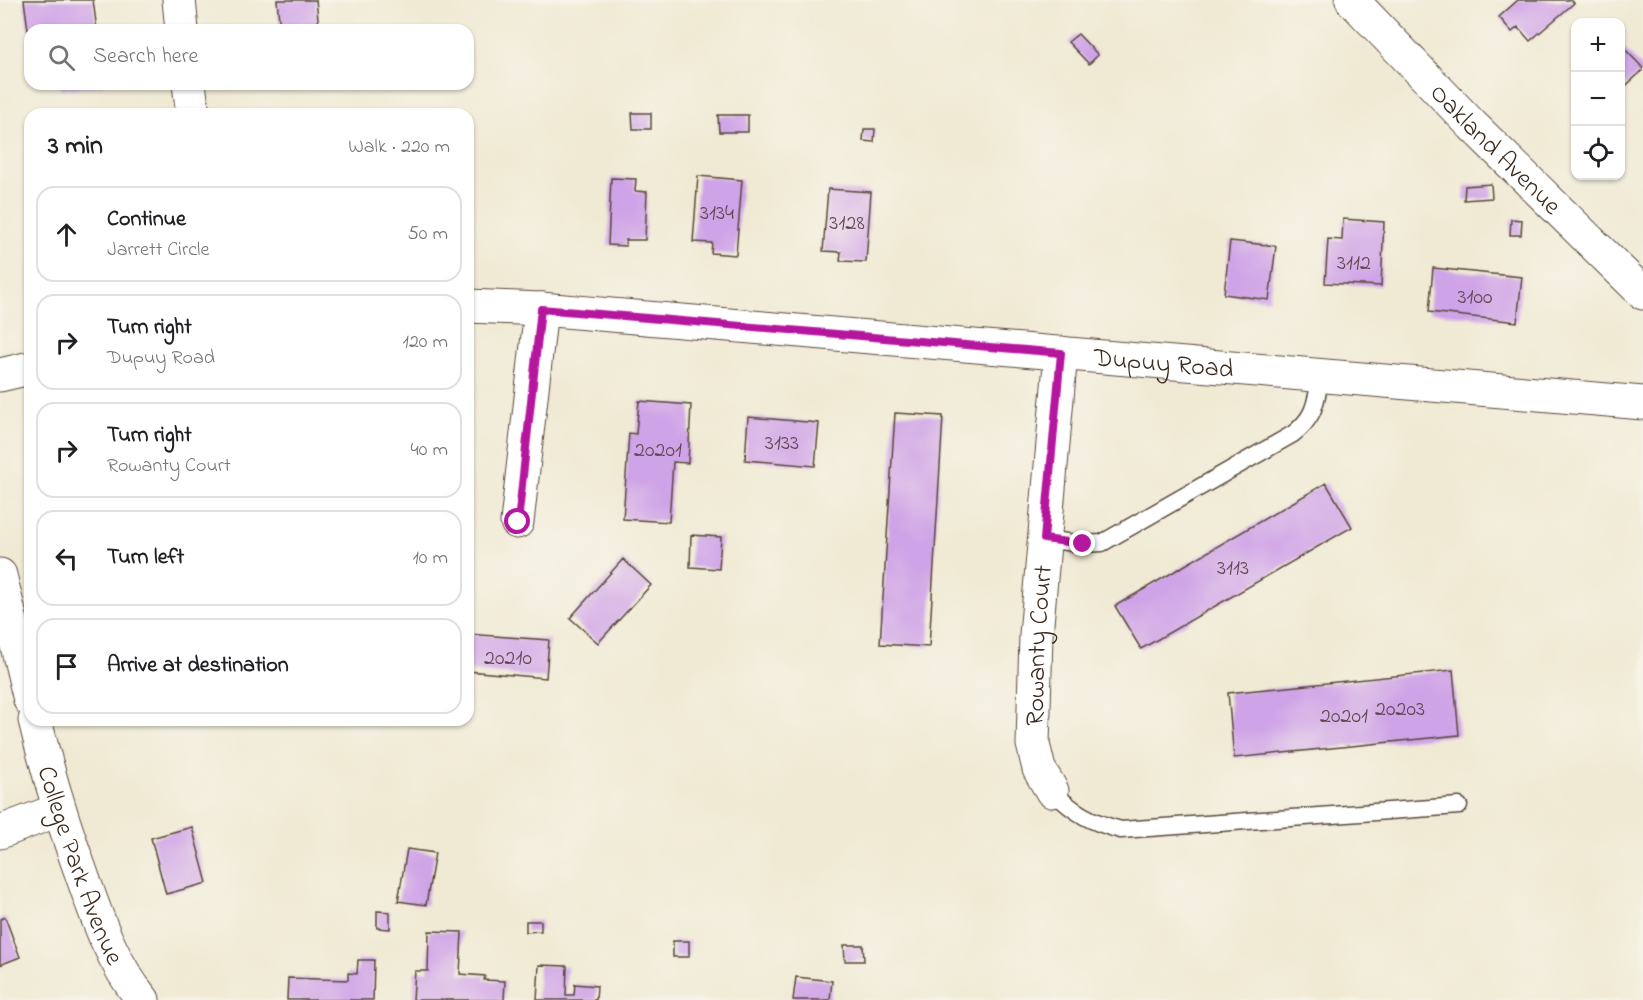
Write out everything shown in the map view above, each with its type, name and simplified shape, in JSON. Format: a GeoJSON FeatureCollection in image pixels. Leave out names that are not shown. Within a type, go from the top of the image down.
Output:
{"type":"FeatureCollection","features":[{"type":"Feature","properties":{"kind":"street"},"geometry":{"type":"LineString","coordinates":[[179,0],[182,24]]}},
{"type":"Feature","properties":{"kind":"street","name":"Oakland Avenue"},"geometry":{"type":"LineString","coordinates":[[1352,0],[1472,125],[1643,293]]}},
{"type":"Feature","properties":{"kind":"street"},"geometry":{"type":"LineString","coordinates":[[190,90],[192,108]]}},
{"type":"Feature","properties":{"kind":"street","name":"Dupuy Road"},"geometry":{"type":"LineString","coordinates":[[474,306],[541,309],[1643,403]]}},
{"type":"Feature","properties":{"kind":"street"},"geometry":{"type":"LineString","coordinates":[[518,522],[541,309]]}},
{"type":"Feature","properties":{"kind":"street","name":"Rowanty Court"},"geometry":{"type":"LineString","coordinates":[[1052,791],[1039,769],[1033,744],[1036,635],[1061,353]]}},
{"type":"Feature","properties":{"kind":"street"},"geometry":{"type":"LineString","coordinates":[[0,375],[24,369]]}},
{"type":"Feature","properties":{"kind":"street"},"geometry":{"type":"LineString","coordinates":[[0,575],[24,675]]}},
{"type":"Feature","properties":{"kind":"street","name":"College Park Avenue"},"geometry":{"type":"LineString","coordinates":[[37,726],[58,810],[105,941],[128,983],[143,1000]]}},
{"type":"Feature","properties":{"kind":"street"},"geometry":{"type":"LineString","coordinates":[[0,832],[58,810]]}},
{"type":"Feature","properties":{"kind":"lane"},"geometry":{"type":"LineString","coordinates":[[1044,539],[1083,544],[1102,543],[1293,434],[1304,426],[1313,413],[1321,376]]}},
{"type":"Feature","properties":{"kind":"lane"},"geometry":{"type":"LineString","coordinates":[[1052,791],[1071,810],[1095,823],[1121,830],[1459,806]]}},
{"type":"Feature","properties":{"kind":"building"},"geometry":{"type":"Polygon","coordinates":[[[24,0],[93,0],[96,24],[27,24],[24,0]]]}},
{"type":"Feature","properties":{"kind":"building"},"geometry":{"type":"Polygon","coordinates":[[[277,0],[316,0],[319,24],[279,24],[277,0]]]}},
{"type":"Feature","properties":{"kind":"building"},"geometry":{"type":"Polygon","coordinates":[[[1518,0],[1571,0],[1574,3],[1530,41],[1518,27],[1512,32],[1499,17],[1518,0]]]}},
{"type":"Feature","properties":{"kind":"building"},"geometry":{"type":"Polygon","coordinates":[[[1078,34],[1098,55],[1089,64],[1068,42],[1078,34]]]}},
{"type":"Feature","properties":{"kind":"building"},"geometry":{"type":"Polygon","coordinates":[[[1625,49],[1643,68],[1625,86],[1625,49]]]}},
{"type":"Feature","properties":{"kind":"building"},"geometry":{"type":"Polygon","coordinates":[[[632,113],[651,113],[651,129],[633,129],[632,113]]]}},
{"type":"Feature","properties":{"kind":"building"},"geometry":{"type":"Polygon","coordinates":[[[718,115],[748,115],[748,132],[719,132],[718,115]]]}},
{"type":"Feature","properties":{"kind":"building"},"geometry":{"type":"Polygon","coordinates":[[[864,129],[875,129],[874,142],[863,141],[864,129]]]}},
{"type":"Feature","properties":{"kind":"building"},"geometry":{"type":"Polygon","coordinates":[[[698,176],[742,180],[736,255],[711,253],[712,243],[693,242],[698,176]]]}},
{"type":"Feature","properties":{"kind":"building"},"geometry":{"type":"Polygon","coordinates":[[[611,178],[636,179],[635,191],[647,192],[645,240],[626,240],[626,246],[608,245],[611,178]]]}},
{"type":"Feature","properties":{"kind":"building"},"geometry":{"type":"Polygon","coordinates":[[[1491,184],[1492,198],[1464,200],[1465,186],[1491,184]]]}},
{"type":"Feature","properties":{"kind":"building"},"geometry":{"type":"Polygon","coordinates":[[[828,189],[871,192],[866,262],[840,261],[841,252],[823,251],[828,189]]]}},
{"type":"Feature","properties":{"kind":"building"},"geometry":{"type":"Polygon","coordinates":[[[1343,219],[1384,222],[1381,286],[1325,283],[1328,239],[1342,240],[1343,219]]]}},
{"type":"Feature","properties":{"kind":"building"},"geometry":{"type":"Polygon","coordinates":[[[1511,219],[1522,220],[1521,235],[1510,235],[1511,219]]]}},
{"type":"Feature","properties":{"kind":"building"},"geometry":{"type":"Polygon","coordinates":[[[1230,241],[1276,246],[1269,300],[1224,294],[1230,241]]]}},
{"type":"Feature","properties":{"kind":"building"},"geometry":{"type":"Polygon","coordinates":[[[1433,268],[1522,277],[1517,322],[1429,312],[1433,268]]]}},
{"type":"Feature","properties":{"kind":"building"},"geometry":{"type":"Polygon","coordinates":[[[639,401],[691,405],[688,463],[673,462],[669,522],[623,519],[629,433],[636,434],[639,401]]]}},
{"type":"Feature","properties":{"kind":"building"},"geometry":{"type":"Polygon","coordinates":[[[895,413],[943,416],[929,647],[880,644],[895,413]]]}},
{"type":"Feature","properties":{"kind":"building"},"geometry":{"type":"Polygon","coordinates":[[[748,417],[819,423],[815,466],[745,460],[748,417]]]}},
{"type":"Feature","properties":{"kind":"building"},"geometry":{"type":"Polygon","coordinates":[[[1326,483],[1352,527],[1141,649],[1115,606],[1326,483]]]}},
{"type":"Feature","properties":{"kind":"building"},"geometry":{"type":"Polygon","coordinates":[[[691,535],[721,537],[719,569],[690,567],[691,535]]]}},
{"type":"Feature","properties":{"kind":"building"},"geometry":{"type":"Polygon","coordinates":[[[623,559],[651,585],[598,643],[570,618],[623,559]]]}},
{"type":"Feature","properties":{"kind":"building"},"geometry":{"type":"Polygon","coordinates":[[[474,634],[549,640],[546,678],[474,672],[474,634]]]}},
{"type":"Feature","properties":{"kind":"building"},"geometry":{"type":"Polygon","coordinates":[[[1453,670],[1459,735],[1234,758],[1228,693],[1453,670]]]}},
{"type":"Feature","properties":{"kind":"building"},"geometry":{"type":"Polygon","coordinates":[[[192,827],[207,883],[166,894],[151,838],[192,827]]]}},
{"type":"Feature","properties":{"kind":"building"},"geometry":{"type":"Polygon","coordinates":[[[407,849],[435,853],[426,905],[398,901],[407,849]]]}},
{"type":"Feature","properties":{"kind":"building"},"geometry":{"type":"Polygon","coordinates":[[[377,911],[390,912],[390,929],[377,928],[377,911]]]}},
{"type":"Feature","properties":{"kind":"building"},"geometry":{"type":"Polygon","coordinates":[[[5,917],[20,957],[0,965],[0,919],[5,917]]]}},
{"type":"Feature","properties":{"kind":"building"},"geometry":{"type":"Polygon","coordinates":[[[526,921],[541,921],[541,931],[526,932],[526,921]]]}},
{"type":"Feature","properties":{"kind":"building"},"geometry":{"type":"Polygon","coordinates":[[[429,931],[462,932],[460,974],[485,976],[484,980],[505,981],[504,1000],[413,1000],[415,971],[428,971],[429,931]]]}},
{"type":"Feature","properties":{"kind":"building"},"geometry":{"type":"Polygon","coordinates":[[[673,941],[689,941],[689,957],[673,957],[673,941]]]}},
{"type":"Feature","properties":{"kind":"building"},"geometry":{"type":"Polygon","coordinates":[[[844,945],[863,945],[864,961],[845,961],[844,945]]]}},
{"type":"Feature","properties":{"kind":"building"},"geometry":{"type":"Polygon","coordinates":[[[358,960],[374,960],[373,1000],[287,1000],[288,978],[348,980],[348,973],[357,974],[358,960]]]}},
{"type":"Feature","properties":{"kind":"building"},"geometry":{"type":"Polygon","coordinates":[[[539,965],[567,966],[566,995],[574,995],[575,984],[597,986],[596,1000],[537,1000],[539,965]]]}},
{"type":"Feature","properties":{"kind":"building"},"geometry":{"type":"Polygon","coordinates":[[[796,977],[832,981],[830,1000],[793,1000],[796,977]]]}},
{"type":"Feature","properties":{"kind":"route"},"geometry":{"type":"LineString","coordinates":[[518,522],[541,309],[1061,353],[1044,539],[1083,544]]}}]}
